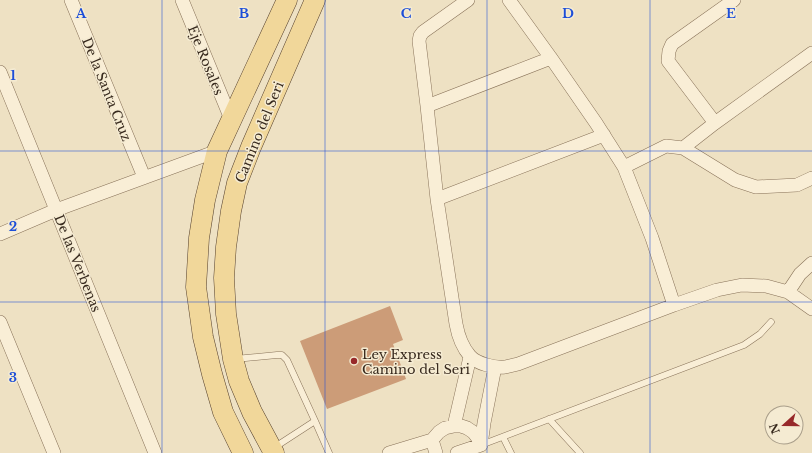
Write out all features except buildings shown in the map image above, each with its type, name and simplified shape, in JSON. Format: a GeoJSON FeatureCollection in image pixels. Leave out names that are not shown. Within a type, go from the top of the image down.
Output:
{"type":"FeatureCollection","features":[{"type":"Feature","properties":{"kind":"main road"},"geometry":{"type":"LineString","coordinates":[[242,453],[223,412],[203,337],[196,287],[199,238],[205,200],[217,151],[287,0]]}},
{"type":"Feature","properties":{"kind":"main road","name":"Camino del Seri"},"geometry":{"type":"LineString","coordinates":[[273,451],[252,412],[233,359],[226,314],[224,278],[226,247],[237,183],[251,147],[315,0]]}},
{"type":"Feature","properties":{"kind":"street","name":"De la Santa Cruz"},"geometry":{"type":"LineString","coordinates":[[72,0],[144,177]]}},
{"type":"Feature","properties":{"kind":"street","name":"Eje Rosales"},"geometry":{"type":"LineString","coordinates":[[182,0],[231,119]]}},
{"type":"Feature","properties":{"kind":"street"},"geometry":{"type":"LineString","coordinates":[[468,0],[423,32],[419,41],[437,199],[458,333],[460,341],[470,356],[482,363],[495,367],[505,367],[518,364],[674,305],[717,290],[742,285],[766,286],[788,292],[812,308]]}},
{"type":"Feature","properties":{"kind":"street"},"geometry":{"type":"LineString","coordinates":[[509,0],[551,58],[624,167],[652,238],[674,305]]}},
{"type":"Feature","properties":{"kind":"street"},"geometry":{"type":"LineString","coordinates":[[715,124],[668,61],[669,51],[672,44],[734,0]]}},
{"type":"Feature","properties":{"kind":"street"},"geometry":{"type":"LineString","coordinates":[[683,148],[812,53]]}},
{"type":"Feature","properties":{"kind":"street"},"geometry":{"type":"LineString","coordinates":[[427,106],[551,58]]}},
{"type":"Feature","properties":{"kind":"street","name":"De las Verbenas"},"geometry":{"type":"LineString","coordinates":[[0,72],[155,453]]}},
{"type":"Feature","properties":{"kind":"street"},"geometry":{"type":"LineString","coordinates":[[437,199],[604,135]]}},
{"type":"Feature","properties":{"kind":"street"},"geometry":{"type":"LineString","coordinates":[[624,167],[666,146],[683,148],[735,180],[756,187],[797,185],[812,178]]}},
{"type":"Feature","properties":{"kind":"street"},"geometry":{"type":"LineString","coordinates":[[0,234],[56,210],[217,151]]}},
{"type":"Feature","properties":{"kind":"street"},"geometry":{"type":"LineString","coordinates":[[788,292],[800,274],[812,263]]}},
{"type":"Feature","properties":{"kind":"street"},"geometry":{"type":"LineString","coordinates":[[0,322],[54,453]]}},
{"type":"Feature","properties":{"kind":"street"},"geometry":{"type":"LineString","coordinates":[[454,426],[470,356]]}},
{"type":"Feature","properties":{"kind":"street"},"geometry":{"type":"LineString","coordinates":[[481,445],[495,367]]}},
{"type":"Feature","properties":{"kind":"street"},"geometry":{"type":"LineString","coordinates":[[389,453],[432,440],[445,428],[454,426],[461,426],[473,432],[481,445]]}},
{"type":"Feature","properties":{"kind":"street"},"geometry":{"type":"LineString","coordinates":[[432,440],[436,453]]}},
{"type":"Feature","properties":{"kind":"street"},"geometry":{"type":"LineString","coordinates":[[457,453],[481,445]]}},
{"type":"Feature","properties":{"kind":"lane"},"geometry":{"type":"LineString","coordinates":[[481,445],[744,345],[760,334],[770,322]]}},
{"type":"Feature","properties":{"kind":"lane"},"geometry":{"type":"LineString","coordinates":[[233,359],[282,355],[287,360],[329,453]]}},
{"type":"Feature","properties":{"kind":"lane"},"geometry":{"type":"LineString","coordinates":[[549,419],[580,453]]}},
{"type":"Feature","properties":{"kind":"lane"},"geometry":{"type":"LineString","coordinates":[[273,451],[315,421]]}},
{"type":"Feature","properties":{"kind":"lane"},"geometry":{"type":"LineString","coordinates":[[503,437],[511,453]]}},
{"type":"Feature","properties":{"kind":"place","name":"Ley Express Camino del Seri"},"geometry":{"type":"Point","coordinates":[354,361]}}]}
